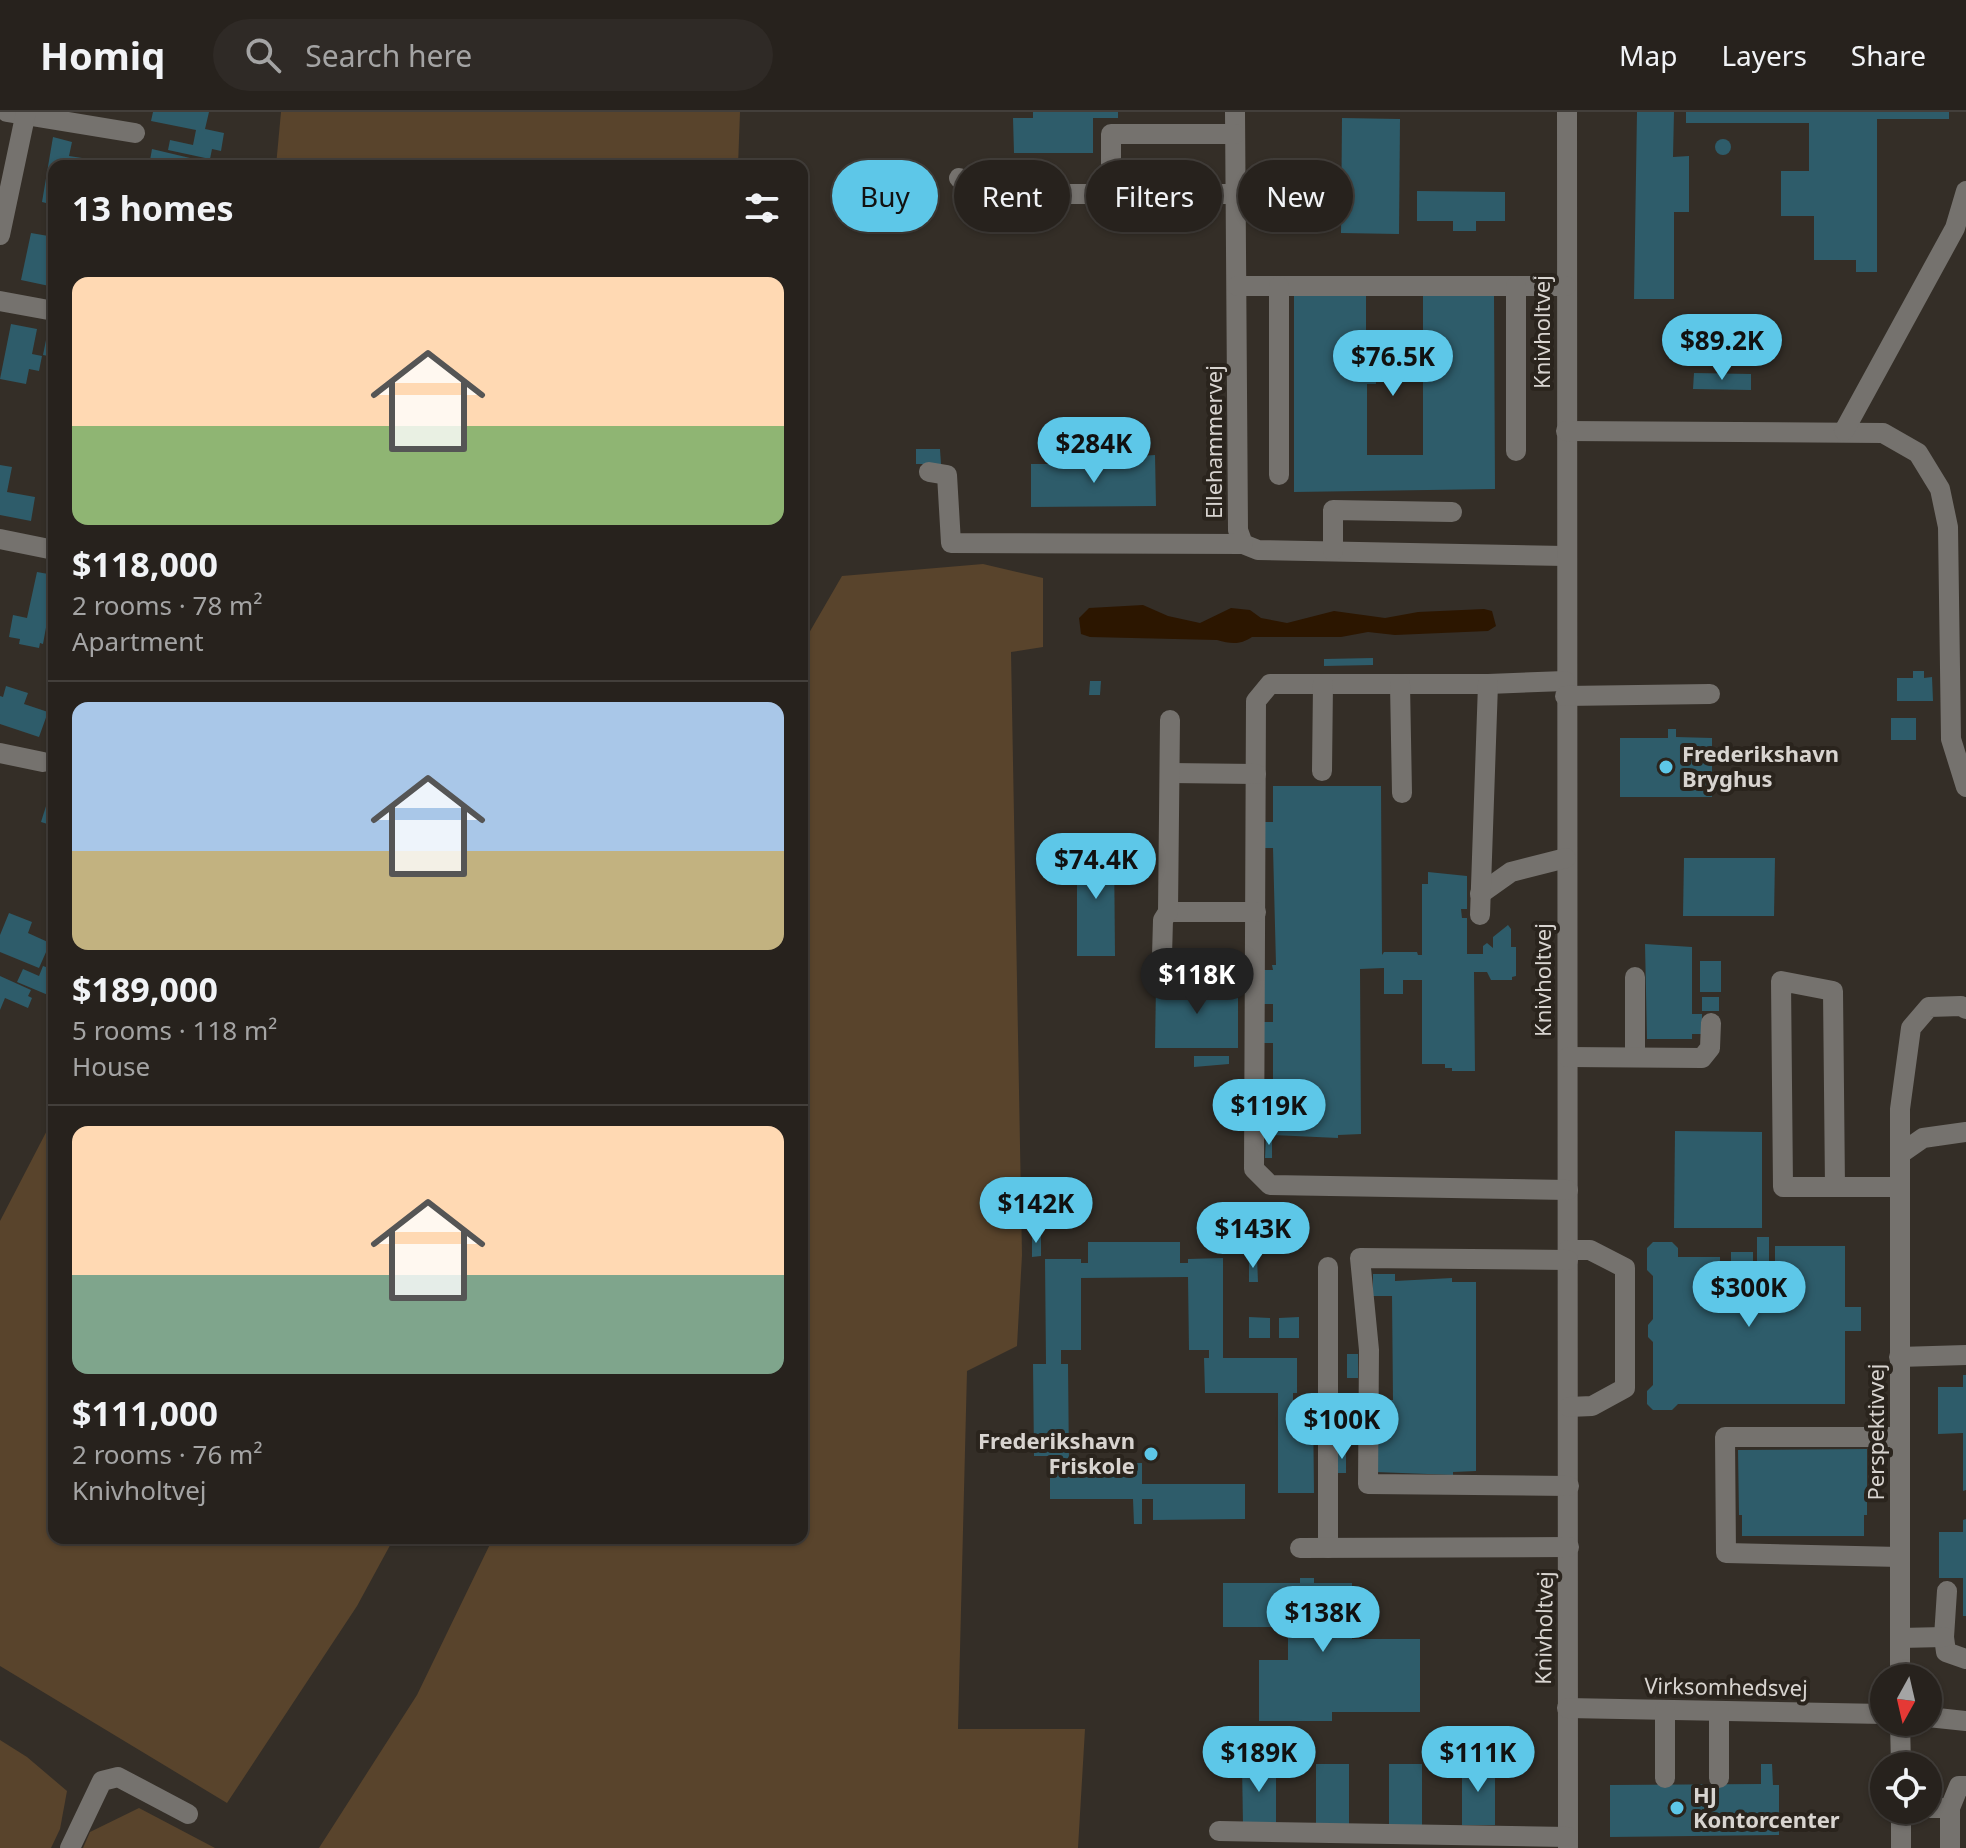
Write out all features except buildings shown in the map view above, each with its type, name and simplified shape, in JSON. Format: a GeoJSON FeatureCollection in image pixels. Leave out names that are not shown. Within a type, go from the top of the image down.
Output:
{"type":"FeatureCollection","features":[{"type":"Feature","properties":{"kind":"street","name":"Ellehammervej"},"geometry":{"type":"LineString","coordinates":[[1235,112],[1238,530],[1243,544],[1258,550],[1565,556]]}},
{"type":"Feature","properties":{"kind":"street","name":"Knivholtvej"},"geometry":{"type":"LineString","coordinates":[[1567,112],[1568,1843]]}},
{"type":"Feature","properties":{"kind":"street"},"geometry":{"type":"LineString","coordinates":[[0,235],[19,113],[135,133]]}},
{"type":"Feature","properties":{"kind":"street"},"geometry":{"type":"LineString","coordinates":[[1111,160],[1111,134],[1235,134]]}},
{"type":"Feature","properties":{"kind":"street"},"geometry":{"type":"LineString","coordinates":[[1844,431],[1955,228],[1966,191]]}},
{"type":"Feature","properties":{"kind":"street"},"geometry":{"type":"LineString","coordinates":[[1222,194],[1236,194]]}},
{"type":"Feature","properties":{"kind":"street"},"geometry":{"type":"LineString","coordinates":[[1237,286],[1566,286]]}},
{"type":"Feature","properties":{"kind":"street"},"geometry":{"type":"LineString","coordinates":[[1279,286],[1279,475]]}},
{"type":"Feature","properties":{"kind":"street"},"geometry":{"type":"LineString","coordinates":[[1516,286],[1516,451]]}},
{"type":"Feature","properties":{"kind":"street"},"geometry":{"type":"LineString","coordinates":[[0,301],[48,310]]}},
{"type":"Feature","properties":{"kind":"street"},"geometry":{"type":"LineString","coordinates":[[1566,431],[1883,433],[1918,453],[1940,489],[1948,527],[1951,739],[1966,787]]}},
{"type":"Feature","properties":{"kind":"street"},"geometry":{"type":"LineString","coordinates":[[929,472],[947,475],[951,543],[1243,544]]}},
{"type":"Feature","properties":{"kind":"street"},"geometry":{"type":"LineString","coordinates":[[1333,551],[1333,510],[1452,512]]}},
{"type":"Feature","properties":{"kind":"street"},"geometry":{"type":"LineString","coordinates":[[0,539],[48,549]]}},
{"type":"Feature","properties":{"kind":"street"},"geometry":{"type":"LineString","coordinates":[[1568,1190],[1270,1185],[1254,1169],[1256,701],[1270,684],[1488,684],[1710,694]]}},
{"type":"Feature","properties":{"kind":"street"},"geometry":{"type":"LineString","coordinates":[[1322,771],[1323,684]]}},
{"type":"Feature","properties":{"kind":"street"},"geometry":{"type":"LineString","coordinates":[[1400,684],[1402,793]]}},
{"type":"Feature","properties":{"kind":"street"},"geometry":{"type":"LineString","coordinates":[[1480,915],[1488,684]]}},
{"type":"Feature","properties":{"kind":"street"},"geometry":{"type":"LineString","coordinates":[[1162,956],[1163,920],[1168,912],[1170,720]]}},
{"type":"Feature","properties":{"kind":"street"},"geometry":{"type":"LineString","coordinates":[[0,753],[43,762]]}},
{"type":"Feature","properties":{"kind":"street"},"geometry":{"type":"LineString","coordinates":[[1170,773],[1256,774]]}},
{"type":"Feature","properties":{"kind":"street"},"geometry":{"type":"LineString","coordinates":[[1480,894],[1511,872],[1566,858]]}},
{"type":"Feature","properties":{"kind":"street"},"geometry":{"type":"LineString","coordinates":[[1168,912],[1256,912]]}},
{"type":"Feature","properties":{"kind":"street"},"geometry":{"type":"LineString","coordinates":[[1635,977],[1635,1057]]}},
{"type":"Feature","properties":{"kind":"street"},"geometry":{"type":"LineString","coordinates":[[1835,1187],[1833,991],[1781,981],[1783,1187],[1835,1187],[1899,1187]]}},
{"type":"Feature","properties":{"kind":"street","name":"Perspektivvej"},"geometry":{"type":"LineString","coordinates":[[1900,1664],[1900,1109],[1911,1028],[1929,1007],[1966,1009]]}},
{"type":"Feature","properties":{"kind":"street"},"geometry":{"type":"LineString","coordinates":[[1568,1057],[1702,1058],[1710,1048],[1711,1023]]}},
{"type":"Feature","properties":{"kind":"street"},"geometry":{"type":"LineString","coordinates":[[1900,1154],[1923,1138],[1966,1132]]}},
{"type":"Feature","properties":{"kind":"street"},"geometry":{"type":"LineString","coordinates":[[1569,1407],[1592,1406],[1625,1388],[1625,1268],[1590,1250],[1568,1255],[1360,1258],[1369,1350],[1368,1484],[1569,1486]]}},
{"type":"Feature","properties":{"kind":"street"},"geometry":{"type":"LineString","coordinates":[[1328,1267],[1328,1548]]}},
{"type":"Feature","properties":{"kind":"street"},"geometry":{"type":"LineString","coordinates":[[1899,1357],[1966,1355]]}},
{"type":"Feature","properties":{"kind":"street"},"geometry":{"type":"LineString","coordinates":[[1900,1437],[1725,1437],[1726,1553],[1900,1557]]}},
{"type":"Feature","properties":{"kind":"street"},"geometry":{"type":"LineString","coordinates":[[1300,1548],[1569,1547]]}},
{"type":"Feature","properties":{"kind":"street"},"geometry":{"type":"LineString","coordinates":[[1947,1591],[1946,1652],[1966,1659]]}},
{"type":"Feature","properties":{"kind":"street"},"geometry":{"type":"LineString","coordinates":[[1900,1638],[1944,1637]]}},
{"type":"Feature","properties":{"kind":"street","name":"Virksomhedsvej"},"geometry":{"type":"LineString","coordinates":[[1567,1708],[1870,1714]]}},
{"type":"Feature","properties":{"kind":"street"},"geometry":{"type":"LineString","coordinates":[[1665,1710],[1665,1778]]}},
{"type":"Feature","properties":{"kind":"street"},"geometry":{"type":"LineString","coordinates":[[1719,1711],[1719,1778]]}},
{"type":"Feature","properties":{"kind":"street"},"geometry":{"type":"LineString","coordinates":[[1942,1718],[1966,1721]]}},
{"type":"Feature","properties":{"kind":"street"},"geometry":{"type":"LineString","coordinates":[[70,1848],[102,1781],[118,1777],[188,1814]]}},
{"type":"Feature","properties":{"kind":"street"},"geometry":{"type":"LineString","coordinates":[[1950,1848],[1950,1808],[1959,1786],[1966,1786]]}},
{"type":"Feature","properties":{"kind":"street"},"geometry":{"type":"LineString","coordinates":[[1942,1808],[1950,1808]]}},
{"type":"Feature","properties":{"kind":"street"},"geometry":{"type":"LineString","coordinates":[[1901,1824],[1901,1848]]}},
{"type":"Feature","properties":{"kind":"street"},"geometry":{"type":"LineString","coordinates":[[1219,1831],[1568,1843]]}},
{"type":"Feature","properties":{"kind":"shaded area"},"geometry":{"type":"Polygon","coordinates":[[[281,112],[740,112],[738,160],[277,160],[281,112]]]}},
{"type":"Feature","properties":{"kind":"shaded area"},"geometry":{"type":"Polygon","coordinates":[[[983,564],[1043,578],[1043,647],[1011,652],[1022,1255],[1017,1346],[967,1371],[958,1729],[1085,1729],[1078,1848],[319,1848],[417,1695],[490,1544],[808,1544],[808,637],[842,576],[983,564]]]}},
{"type":"Feature","properties":{"kind":"shaded area"},"geometry":{"type":"Polygon","coordinates":[[[1143,605],[1168,616],[1200,623],[1231,608],[1250,610],[1261,618],[1287,623],[1334,611],[1385,618],[1418,612],[1484,609],[1492,611],[1496,626],[1488,631],[1252,637],[1235,643],[1090,637],[1081,634],[1079,618],[1089,608],[1143,605]]]}},
{"type":"Feature","properties":{"kind":"shaded area"},"geometry":{"type":"Polygon","coordinates":[[[48,1129],[48,1544],[391,1544],[357,1606],[227,1803],[0,1666],[0,1221],[48,1129]]]}},
{"type":"Feature","properties":{"kind":"shaded area"},"geometry":{"type":"Polygon","coordinates":[[[0,1740],[27,1757],[67,1791],[60,1829],[51,1848],[0,1848],[0,1740]]]}},
{"type":"Feature","properties":{"kind":"shaded area"},"geometry":{"type":"Polygon","coordinates":[[[139,1808],[215,1848],[83,1848],[90,1832],[139,1808]]]}},
{"type":"Feature","properties":{"kind":"place","name":"Frederikshavn Bryghus"},"geometry":{"type":"Point","coordinates":[1666,767]}},
{"type":"Feature","properties":{"kind":"place","name":"Frederikshavn Friskole"},"geometry":{"type":"Point","coordinates":[1151,1454]}},
{"type":"Feature","properties":{"kind":"place","name":"HJ Kontorcenter"},"geometry":{"type":"Point","coordinates":[1677,1808]}}]}
